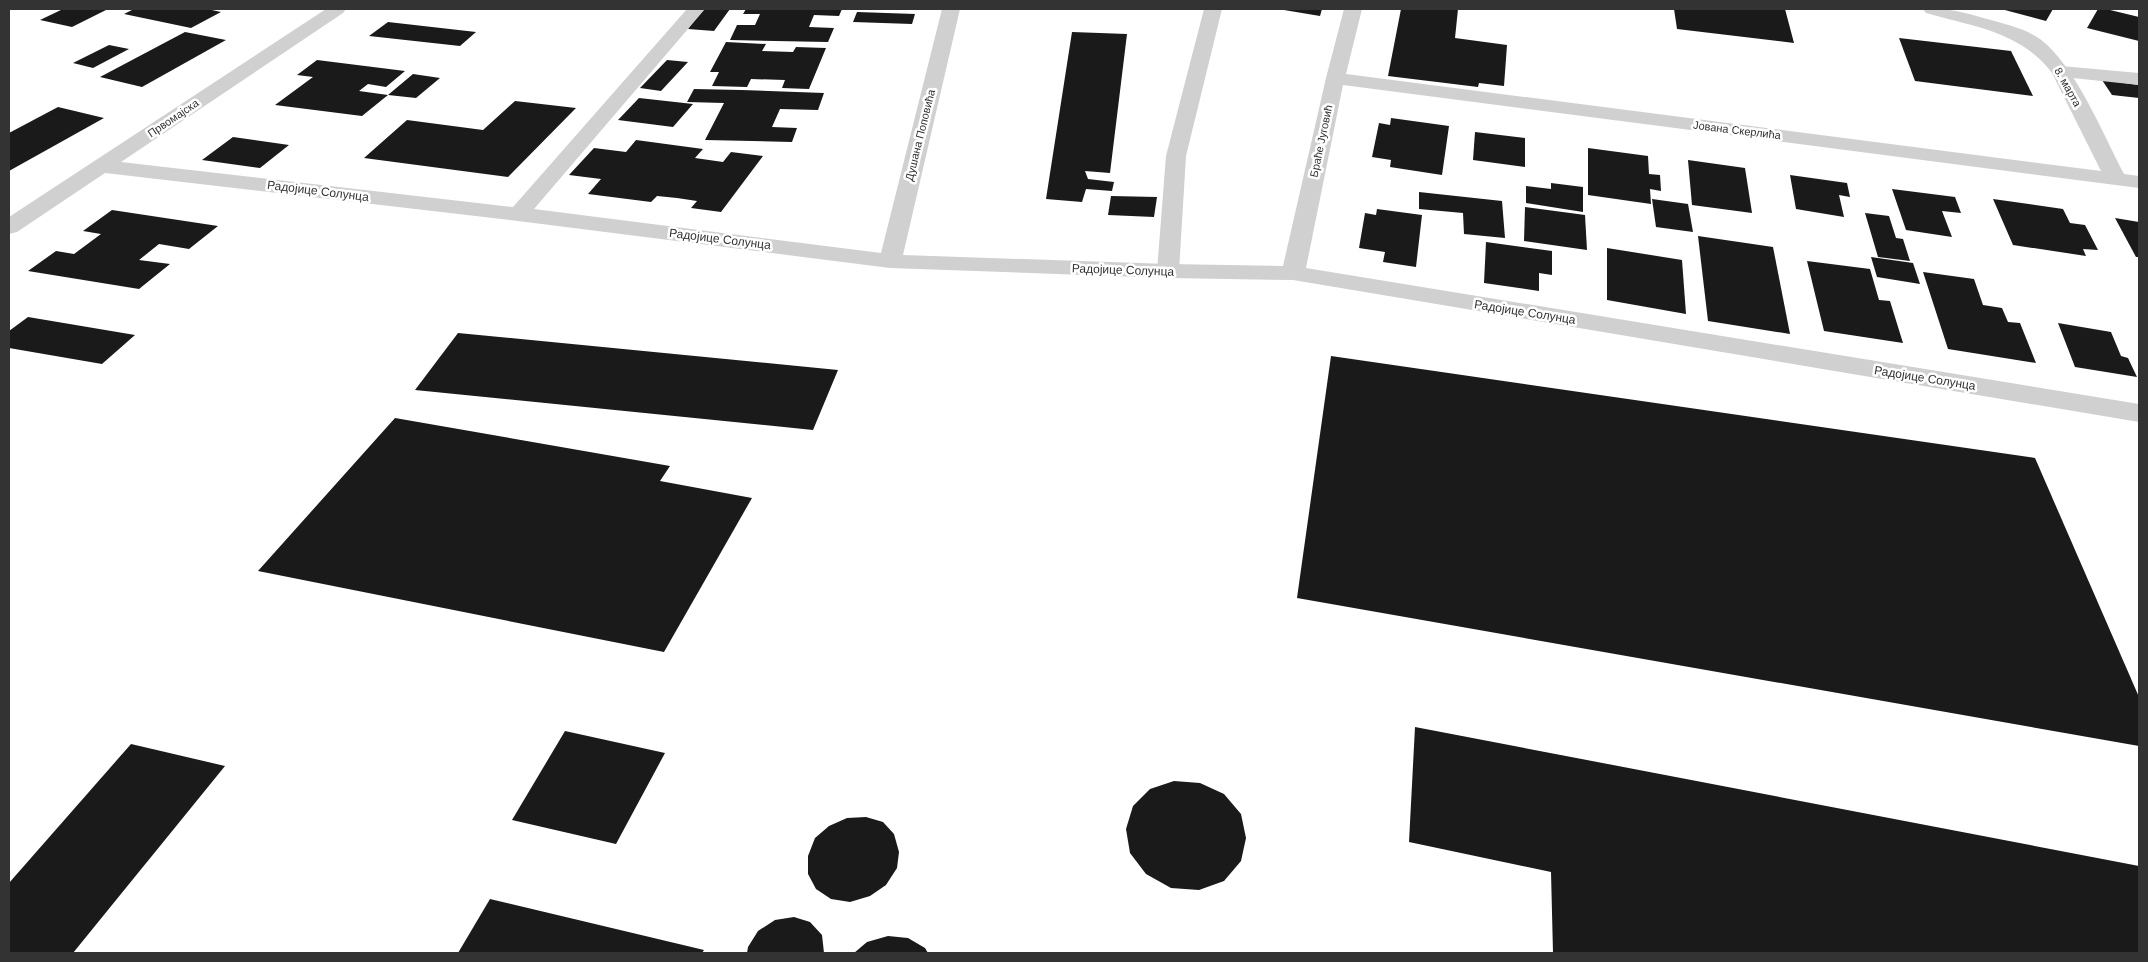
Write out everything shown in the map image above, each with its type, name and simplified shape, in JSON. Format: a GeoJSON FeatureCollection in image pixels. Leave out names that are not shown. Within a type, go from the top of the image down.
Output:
{"type":"FeatureCollection","features":[{"type":"Feature","properties":{"kind":"street","name":"Првомајска"},"geometry":{"type":"LineString","coordinates":[[9,227],[337,9]]}},
{"type":"Feature","properties":{"kind":"street"},"geometry":{"type":"LineString","coordinates":[[518,214],[696,9]]}},
{"type":"Feature","properties":{"kind":"street","name":"Душана Поповића"},"geometry":{"type":"LineString","coordinates":[[890,261],[951,9]]}},
{"type":"Feature","properties":{"kind":"street"},"geometry":{"type":"LineString","coordinates":[[1168,272],[1176,156],[1213,9]]}},
{"type":"Feature","properties":{"kind":"street","name":"Браће Југовић"},"geometry":{"type":"LineString","coordinates":[[1292,273],[1352,9]]}},
{"type":"Feature","properties":{"kind":"street","name":"8. марта"},"geometry":{"type":"LineString","coordinates":[[1932,9],[2015,32],[2032,42],[2048,55],[2061,72],[2116,179]]}},
{"type":"Feature","properties":{"kind":"street"},"geometry":{"type":"LineString","coordinates":[[2061,72],[2139,79]]}},
{"type":"Feature","properties":{"kind":"street","name":"Јована Скерлића"},"geometry":{"type":"LineString","coordinates":[[1335,78],[2139,182]]}},
{"type":"Feature","properties":{"kind":"street","name":"Радојице Солунца"},"geometry":{"type":"LineString","coordinates":[[102,166],[518,214],[890,261],[1168,272],[1292,273],[2139,413]]}},
{"type":"Feature","properties":{"kind":"building"},"geometry":{"type":"Polygon","coordinates":[[[63,9],[108,9],[72,27],[40,20],[63,9]]]}},
{"type":"Feature","properties":{"kind":"building"},"geometry":{"type":"Polygon","coordinates":[[[134,9],[207,9],[221,12],[191,28],[124,14],[134,9]]]}},
{"type":"Feature","properties":{"kind":"building"},"geometry":{"type":"Polygon","coordinates":[[[703,9],[730,9],[714,31],[688,29],[703,9]]]}},
{"type":"Feature","properties":{"kind":"building"},"geometry":{"type":"Polygon","coordinates":[[[746,9],[842,9],[839,16],[814,15],[809,27],[834,28],[828,42],[730,40],[737,25],[755,25],[760,14],[743,14],[746,9]]]}},
{"type":"Feature","properties":{"kind":"building"},"geometry":{"type":"Polygon","coordinates":[[[1278,9],[1322,9],[1320,16],[1278,9]]]}},
{"type":"Feature","properties":{"kind":"building"},"geometry":{"type":"Polygon","coordinates":[[[1401,9],[1458,9],[1455,38],[1507,45],[1504,86],[1479,83],[1478,87],[1388,76],[1401,9]]]}},
{"type":"Feature","properties":{"kind":"building"},"geometry":{"type":"Polygon","coordinates":[[[1674,9],[1785,9],[1794,43],[1677,29],[1674,9]]]}},
{"type":"Feature","properties":{"kind":"building"},"geometry":{"type":"Polygon","coordinates":[[[2001,9],[2053,9],[2046,21],[2001,9]]]}},
{"type":"Feature","properties":{"kind":"building"},"geometry":{"type":"Polygon","coordinates":[[[2098,9],[2106,9],[2139,17],[2139,41],[2087,28],[2098,9]]]}},
{"type":"Feature","properties":{"kind":"building"},"geometry":{"type":"Polygon","coordinates":[[[857,12],[915,14],[912,24],[853,22],[857,12]]]}},
{"type":"Feature","properties":{"kind":"building"},"geometry":{"type":"Polygon","coordinates":[[[388,22],[476,32],[460,46],[369,36],[388,22]]]}},
{"type":"Feature","properties":{"kind":"building"},"geometry":{"type":"Polygon","coordinates":[[[185,32],[226,40],[142,87],[100,77],[185,32]]]}},
{"type":"Feature","properties":{"kind":"building"},"geometry":{"type":"Polygon","coordinates":[[[1072,32],[1127,34],[1110,173],[1085,171],[1088,179],[1114,182],[1112,191],[1086,189],[1082,202],[1046,199],[1072,32]]]}},
{"type":"Feature","properties":{"kind":"building"},"geometry":{"type":"Polygon","coordinates":[[[1899,38],[2011,51],[2033,96],[1915,81],[1899,38]]]}},
{"type":"Feature","properties":{"kind":"building"},"geometry":{"type":"Polygon","coordinates":[[[726,42],[766,44],[762,51],[793,52],[796,47],[826,48],[809,89],[782,88],[785,80],[751,79],[747,87],[712,86],[719,72],[710,72],[726,42]]]}},
{"type":"Feature","properties":{"kind":"building"},"geometry":{"type":"Polygon","coordinates":[[[109,45],[129,49],[93,68],[73,63],[109,45]]]}},
{"type":"Feature","properties":{"kind":"building"},"geometry":{"type":"Polygon","coordinates":[[[317,60],[405,71],[386,87],[368,84],[359,91],[388,95],[362,116],[275,105],[313,77],[297,75],[317,60]]]}},
{"type":"Feature","properties":{"kind":"building"},"geometry":{"type":"Polygon","coordinates":[[[667,60],[688,62],[661,91],[640,88],[667,60]]]}},
{"type":"Feature","properties":{"kind":"building"},"geometry":{"type":"Polygon","coordinates":[[[413,74],[440,78],[416,98],[388,95],[413,74]]]}},
{"type":"Feature","properties":{"kind":"building"},"geometry":{"type":"Polygon","coordinates":[[[2102,80],[2139,85],[2139,98],[2112,95],[2102,80]]]}},
{"type":"Feature","properties":{"kind":"building"},"geometry":{"type":"Polygon","coordinates":[[[694,89],[824,93],[818,110],[780,109],[772,127],[797,128],[792,142],[705,140],[724,103],[687,102],[694,89]]]}},
{"type":"Feature","properties":{"kind":"building"},"geometry":{"type":"Polygon","coordinates":[[[639,98],[693,104],[673,127],[618,120],[639,98]]]}},
{"type":"Feature","properties":{"kind":"building"},"geometry":{"type":"Polygon","coordinates":[[[515,101],[576,108],[508,177],[364,158],[407,120],[483,130],[515,101]]]}},
{"type":"Feature","properties":{"kind":"building"},"geometry":{"type":"Polygon","coordinates":[[[58,107],[104,118],[9,171],[9,133],[58,107]]]}},
{"type":"Feature","properties":{"kind":"building"},"geometry":{"type":"Polygon","coordinates":[[[1391,118],[1449,126],[1442,175],[1390,167],[1391,160],[1372,157],[1379,123],[1390,125],[1391,118]]]}},
{"type":"Feature","properties":{"kind":"building"},"geometry":{"type":"Polygon","coordinates":[[[1475,132],[1525,138],[1525,167],[1473,160],[1475,132]]]}},
{"type":"Feature","properties":{"kind":"building"},"geometry":{"type":"Polygon","coordinates":[[[233,137],[289,145],[260,168],[202,160],[233,137]]]}},
{"type":"Feature","properties":{"kind":"building"},"geometry":{"type":"Polygon","coordinates":[[[636,140],[703,149],[695,158],[723,162],[731,152],[763,156],[721,212],[691,208],[697,201],[677,198],[657,196],[651,202],[588,194],[601,179],[569,175],[594,148],[626,152],[636,140]]]}},
{"type":"Feature","properties":{"kind":"building"},"geometry":{"type":"Polygon","coordinates":[[[1588,148],[1648,156],[1649,174],[1660,175],[1661,191],[1650,189],[1651,204],[1588,195],[1588,148]]]}},
{"type":"Feature","properties":{"kind":"building"},"geometry":{"type":"Polygon","coordinates":[[[1688,160],[1745,168],[1752,213],[1692,205],[1688,160]]]}},
{"type":"Feature","properties":{"kind":"building"},"geometry":{"type":"Polygon","coordinates":[[[1790,175],[1847,183],[1850,197],[1839,195],[1844,217],[1796,209],[1790,175]]]}},
{"type":"Feature","properties":{"kind":"building"},"geometry":{"type":"Polygon","coordinates":[[[1551,183],[1583,187],[1583,212],[1526,203],[1526,186],[1551,189],[1551,183]]]}},
{"type":"Feature","properties":{"kind":"building"},"geometry":{"type":"Polygon","coordinates":[[[1892,189],[1955,197],[1961,213],[1942,211],[1952,237],[1906,230],[1892,189]]]}},
{"type":"Feature","properties":{"kind":"building"},"geometry":{"type":"Polygon","coordinates":[[[1419,192],[1502,201],[1505,238],[1464,234],[1463,213],[1419,209],[1419,192]]]}},
{"type":"Feature","properties":{"kind":"building"},"geometry":{"type":"Polygon","coordinates":[[[1111,196],[1157,197],[1154,217],[1108,215],[1111,196]]]}},
{"type":"Feature","properties":{"kind":"building"},"geometry":{"type":"Polygon","coordinates":[[[1652,199],[1688,204],[1693,232],[1656,227],[1652,199]]]}},
{"type":"Feature","properties":{"kind":"building"},"geometry":{"type":"Polygon","coordinates":[[[1993,199],[2063,209],[2070,223],[2085,225],[2098,250],[2083,249],[2086,256],[2013,245],[1993,199]]]}},
{"type":"Feature","properties":{"kind":"building"},"geometry":{"type":"Polygon","coordinates":[[[1525,207],[1585,215],[1587,250],[1524,241],[1525,207]]]}},
{"type":"Feature","properties":{"kind":"building"},"geometry":{"type":"Polygon","coordinates":[[[1377,209],[1422,215],[1416,267],[1383,262],[1385,252],[1359,248],[1365,213],[1376,215],[1377,209]]]}},
{"type":"Feature","properties":{"kind":"building"},"geometry":{"type":"Polygon","coordinates":[[[112,210],[218,226],[189,249],[159,244],[139,260],[170,264],[139,289],[28,271],[56,251],[74,254],[101,234],[83,231],[112,210]]]}},
{"type":"Feature","properties":{"kind":"building"},"geometry":{"type":"Polygon","coordinates":[[[1865,213],[1889,216],[1896,238],[1903,239],[1910,261],[1878,257],[1865,213]]]}},
{"type":"Feature","properties":{"kind":"building"},"geometry":{"type":"Polygon","coordinates":[[[2115,218],[2139,222],[2139,257],[2136,257],[2115,218]]]}},
{"type":"Feature","properties":{"kind":"building"},"geometry":{"type":"Polygon","coordinates":[[[1698,236],[1773,247],[1790,334],[1708,321],[1698,236]]]}},
{"type":"Feature","properties":{"kind":"building"},"geometry":{"type":"Polygon","coordinates":[[[1486,242],[1552,251],[1552,275],[1539,273],[1539,291],[1484,283],[1486,242]]]}},
{"type":"Feature","properties":{"kind":"building"},"geometry":{"type":"Polygon","coordinates":[[[1607,248],[1682,260],[1686,314],[1607,300],[1607,248]]]}},
{"type":"Feature","properties":{"kind":"building"},"geometry":{"type":"Polygon","coordinates":[[[1871,257],[1913,263],[1920,284],[1877,277],[1871,257]]]}},
{"type":"Feature","properties":{"kind":"building"},"geometry":{"type":"Polygon","coordinates":[[[1807,261],[1870,269],[1879,300],[1890,301],[1903,343],[1824,331],[1807,261]]]}},
{"type":"Feature","properties":{"kind":"building"},"geometry":{"type":"Polygon","coordinates":[[[1923,272],[1974,279],[1983,305],[2002,308],[2008,322],[2020,323],[2036,363],[1948,349],[1923,272]]]}},
{"type":"Feature","properties":{"kind":"building"},"geometry":{"type":"Polygon","coordinates":[[[28,317],[135,335],[102,364],[9,348],[9,331],[28,317]]]}},
{"type":"Feature","properties":{"kind":"building"},"geometry":{"type":"Polygon","coordinates":[[[2058,323],[2111,332],[2121,356],[2128,358],[2137,377],[2075,367],[2058,323]]]}},
{"type":"Feature","properties":{"kind":"building"},"geometry":{"type":"Polygon","coordinates":[[[458,333],[838,370],[813,430],[415,390],[458,333]]]}},
{"type":"Feature","properties":{"kind":"building"},"geometry":{"type":"Polygon","coordinates":[[[1331,356],[2035,458],[2139,697],[2139,746],[1297,598],[1331,356]]]}},
{"type":"Feature","properties":{"kind":"building"},"geometry":{"type":"Polygon","coordinates":[[[395,418],[670,466],[660,481],[752,498],[664,652],[258,571],[395,418]]]}},
{"type":"Feature","properties":{"kind":"building"},"geometry":{"type":"Polygon","coordinates":[[[1415,727],[2139,866],[2139,953],[1553,953],[1551,872],[1409,842],[1415,727]]]}},
{"type":"Feature","properties":{"kind":"building"},"geometry":{"type":"Polygon","coordinates":[[[565,731],[665,753],[616,844],[512,820],[565,731]]]}},
{"type":"Feature","properties":{"kind":"building"},"geometry":{"type":"Polygon","coordinates":[[[131,744],[225,766],[73,953],[9,953],[9,883],[131,744]]]}},
{"type":"Feature","properties":{"kind":"building"},"geometry":{"type":"Polygon","coordinates":[[[1174,781],[1200,783],[1224,794],[1241,814],[1246,838],[1241,861],[1224,881],[1199,890],[1171,888],[1146,874],[1130,853],[1126,829],[1133,806],[1150,789],[1174,781]]]}},
{"type":"Feature","properties":{"kind":"building"},"geometry":{"type":"Polygon","coordinates":[[[866,817],[883,822],[894,834],[899,852],[897,868],[886,885],[870,896],[850,902],[831,899],[816,889],[808,874],[808,856],[815,838],[829,826],[847,818],[866,817]]]}},
{"type":"Feature","properties":{"kind":"building"},"geometry":{"type":"Polygon","coordinates":[[[490,899],[704,950],[702,953],[458,953],[490,899]]]}},
{"type":"Feature","properties":{"kind":"building"},"geometry":{"type":"Polygon","coordinates":[[[794,917],[810,922],[822,935],[824,953],[747,953],[748,947],[758,931],[775,920],[794,917]]]}},
{"type":"Feature","properties":{"kind":"building"},"geometry":{"type":"Polygon","coordinates":[[[888,936],[908,938],[925,948],[928,953],[854,953],[867,942],[888,936]]]}}]}
